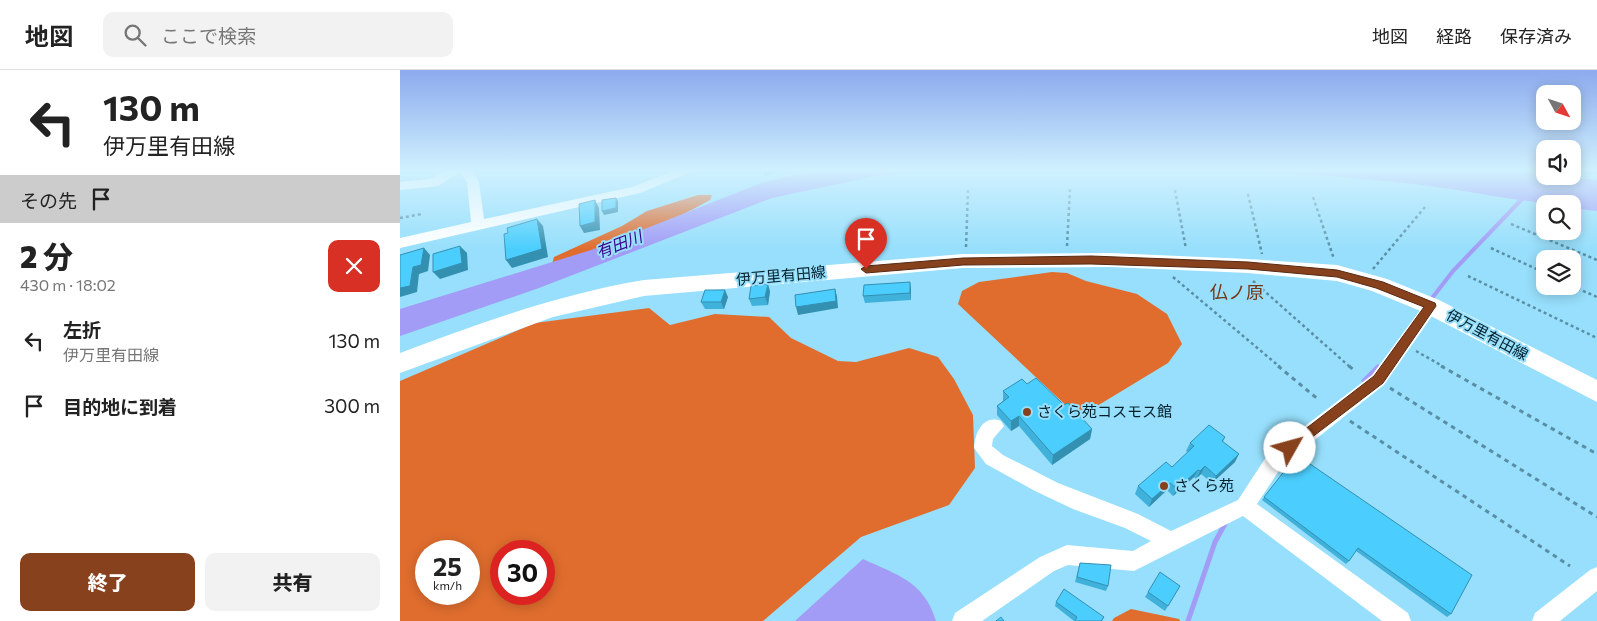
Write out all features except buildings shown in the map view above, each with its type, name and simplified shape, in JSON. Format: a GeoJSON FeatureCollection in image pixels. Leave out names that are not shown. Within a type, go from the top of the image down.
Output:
{"type":"FeatureCollection","features":[{"type":"Feature","properties":{"kind":"main road","name":"伊万里有田線"},"geometry":{"type":"LineString","coordinates":[[400,363],[528,314],[602,294],[644,288],[963,261],[1110,260],[1248,266],[1337,273],[1379,285],[1431,306],[1597,392]]}},
{"type":"Feature","properties":{"kind":"street"},"geometry":{"type":"LineString","coordinates":[[475,197],[478,226]]}},
{"type":"Feature","properties":{"kind":"street"},"geometry":{"type":"LineString","coordinates":[[400,243],[606,197]]}},
{"type":"Feature","properties":{"kind":"street"},"geometry":{"type":"LineString","coordinates":[[963,621],[1047,564],[1067,555],[1134,562],[1170,542],[1245,506],[1275,460],[1378,380],[1431,306]]}},
{"type":"Feature","properties":{"kind":"street"},"geometry":{"type":"LineString","coordinates":[[995,426],[984,436],[983,448],[995,460],[1028,478],[1090,506],[1150,527],[1170,542]]}},
{"type":"Feature","properties":{"kind":"street"},"geometry":{"type":"LineString","coordinates":[[1245,506],[1400,621]]}},
{"type":"Feature","properties":{"kind":"street"},"geometry":{"type":"LineString","coordinates":[[1543,621],[1597,576]]}},
{"type":"Feature","properties":{"kind":"path"},"geometry":{"type":"LineString","coordinates":[[966,256],[968,197]]}},
{"type":"Feature","properties":{"kind":"path"},"geometry":{"type":"LineString","coordinates":[[1066,253],[1069,197]]}},
{"type":"Feature","properties":{"kind":"path"},"geometry":{"type":"LineString","coordinates":[[1176,197],[1187,252]]}},
{"type":"Feature","properties":{"kind":"path"},"geometry":{"type":"LineString","coordinates":[[1249,197],[1263,257]]}},
{"type":"Feature","properties":{"kind":"path"},"geometry":{"type":"LineString","coordinates":[[1313,197],[1334,261]]}},
{"type":"Feature","properties":{"kind":"path"},"geometry":{"type":"LineString","coordinates":[[1367,276],[1425,207]]}},
{"type":"Feature","properties":{"kind":"path"},"geometry":{"type":"LineString","coordinates":[[400,218],[422,214]]}},
{"type":"Feature","properties":{"kind":"path"},"geometry":{"type":"LineString","coordinates":[[1511,224],[1597,260]]}},
{"type":"Feature","properties":{"kind":"path"},"geometry":{"type":"LineString","coordinates":[[1491,248],[1536,270]]}},
{"type":"Feature","properties":{"kind":"path"},"geometry":{"type":"LineString","coordinates":[[1168,273],[1319,400]]}},
{"type":"Feature","properties":{"kind":"path"},"geometry":{"type":"LineString","coordinates":[[1468,276],[1597,338]]}},
{"type":"Feature","properties":{"kind":"path"},"geometry":{"type":"LineString","coordinates":[[1249,277],[1355,371]]}},
{"type":"Feature","properties":{"kind":"path"},"geometry":{"type":"LineString","coordinates":[[1581,290],[1597,297]]}},
{"type":"Feature","properties":{"kind":"path"},"geometry":{"type":"LineString","coordinates":[[1411,349],[1597,454]]}},
{"type":"Feature","properties":{"kind":"path"},"geometry":{"type":"LineString","coordinates":[[1385,384],[1597,517]]}},
{"type":"Feature","properties":{"kind":"path"},"geometry":{"type":"LineString","coordinates":[[1343,417],[1570,566]]}},
{"type":"Feature","properties":{"kind":"shaded area"},"geometry":{"type":"Polygon","coordinates":[[[693,197],[711,197],[710,200],[672,220],[552,264],[554,257],[622,226],[647,211],[693,197]]]}},
{"type":"Feature","properties":{"kind":"shaded area"},"geometry":{"type":"Polygon","coordinates":[[[1052,272],[1067,273],[1086,281],[1137,294],[1167,314],[1182,344],[1168,363],[1097,406],[1073,412],[958,304],[962,291],[979,282],[1052,272]]]}},
{"type":"Feature","properties":{"kind":"shaded area"},"geometry":{"type":"Polygon","coordinates":[[[649,308],[670,325],[715,314],[769,317],[791,338],[838,361],[856,362],[909,348],[938,357],[954,379],[973,415],[975,468],[949,505],[861,537],[763,621],[400,621],[400,381],[535,323],[649,308]]]}},
{"type":"Feature","properties":{"kind":"shaded area"},"geometry":{"type":"Polygon","coordinates":[[[1131,609],[1179,619],[1180,621],[1112,621],[1131,609]]]}},
{"type":"Feature","properties":{"kind":"water","name":"有田川"},"geometry":{"type":"Polygon","coordinates":[[[727,197],[778,197],[539,288],[400,336],[400,309],[591,250],[727,197]]]}},
{"type":"Feature","properties":{"kind":"water"},"geometry":{"type":"Polygon","coordinates":[[[1501,197],[1536,197],[1536,202],[1521,200],[1501,197]]]}},
{"type":"Feature","properties":{"kind":"water"},"geometry":{"type":"Polygon","coordinates":[[[1581,197],[1597,197],[1597,211],[1581,209],[1581,197]]]}},
{"type":"Feature","properties":{"kind":"water"},"geometry":{"type":"Polygon","coordinates":[[[863,559],[898,575],[917,588],[931,608],[936,621],[795,621],[863,559]]]}},
{"type":"Feature","properties":{"kind":"waterway"},"geometry":{"type":"LineString","coordinates":[[1429,302],[1453,271],[1524,197]]}},
{"type":"Feature","properties":{"kind":"waterway"},"geometry":{"type":"LineString","coordinates":[[1364,381],[1378,367]]}},
{"type":"Feature","properties":{"kind":"waterway"},"geometry":{"type":"LineString","coordinates":[[1188,621],[1215,542],[1226,522]]}},
{"type":"Feature","properties":{"kind":"place","name":"さくら苑コスモス館"},"geometry":{"type":"Point","coordinates":[1027,412]}},
{"type":"Feature","properties":{"kind":"place","name":"さくら苑"},"geometry":{"type":"Point","coordinates":[1164,486]}},
{"type":"Feature","properties":{"kind":"district","name":"仏ノ原"},"geometry":{"type":"Point","coordinates":[1237,293]}},
{"type":"Feature","properties":{"kind":"route"},"geometry":{"type":"LineString","coordinates":[[866,269],[963,261],[1110,260],[1248,266],[1337,273],[1379,285],[1431,306],[1378,380],[1290,448]]}}]}
